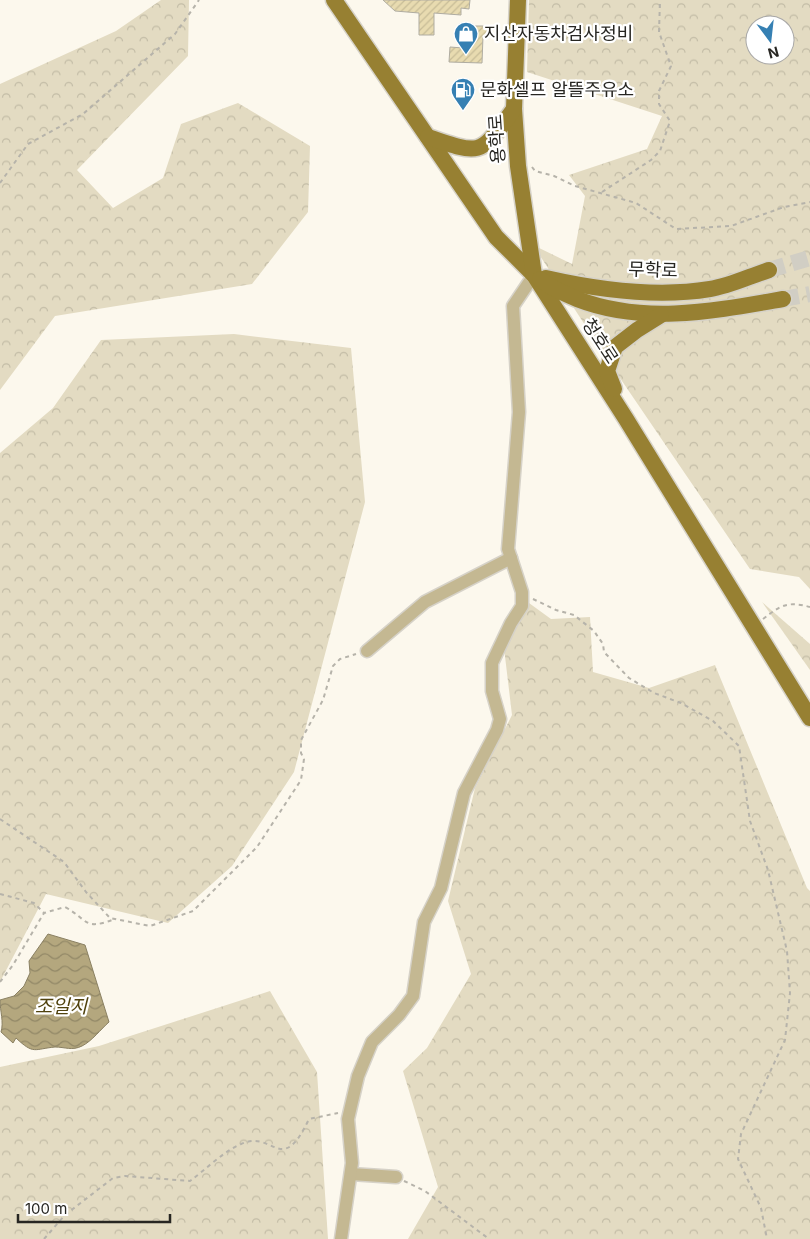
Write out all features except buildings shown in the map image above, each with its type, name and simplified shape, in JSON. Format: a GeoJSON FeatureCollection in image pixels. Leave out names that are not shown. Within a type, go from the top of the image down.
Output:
{"type":"FeatureCollection","features":[{"type":"Feature","properties":{"kind":"main road","name":"청호로"},"geometry":{"type":"LineString","coordinates":[[334,0],[496,237],[534,275],[626,418],[810,718]]}},
{"type":"Feature","properties":{"kind":"main road","name":"용학로"},"geometry":{"type":"LineString","coordinates":[[518,0],[514,109],[518,166],[534,275]]}},
{"type":"Feature","properties":{"kind":"main road"},"geometry":{"type":"LineString","coordinates":[[428,137],[462,148],[478,149],[492,139],[514,109]]}},
{"type":"Feature","properties":{"kind":"main road","name":"무학로"},"geometry":{"type":"LineString","coordinates":[[534,275],[579,285],[660,293],[712,289],[769,270]]}},
{"type":"Feature","properties":{"kind":"main road"},"geometry":{"type":"LineString","coordinates":[[534,275],[550,288],[596,306],[648,315],[712,311],[783,300]]}},
{"type":"Feature","properties":{"kind":"main road"},"geometry":{"type":"LineString","coordinates":[[626,418],[607,371],[615,347],[637,330],[664,314]]}},
{"type":"Feature","properties":{"kind":"lane"},"geometry":{"type":"LineString","coordinates":[[341,1239],[352,1163],[348,1119],[358,1076],[372,1042],[400,1016],[413,996],[424,922],[441,888],[464,793],[497,730],[500,719],[492,691],[492,663],[511,623],[522,606],[522,592],[508,549],[519,412],[513,306],[534,275]]}},
{"type":"Feature","properties":{"kind":"lane"},"geometry":{"type":"LineString","coordinates":[[367,651],[424,602],[511,558]]}},
{"type":"Feature","properties":{"kind":"lane"},"geometry":{"type":"LineString","coordinates":[[351,1174],[396,1177]]}},
{"type":"Feature","properties":{"kind":"path"},"geometry":{"type":"LineString","coordinates":[[0,183],[28,144],[83,114],[175,34],[199,0]]}},
{"type":"Feature","properties":{"kind":"path"},"geometry":{"type":"LineString","coordinates":[[602,192],[658,154],[669,126],[669,117],[661,107],[658,97],[660,85],[671,66],[659,32],[660,0]]}},
{"type":"Feature","properties":{"kind":"path"},"geometry":{"type":"LineString","coordinates":[[531,165],[535,171],[540,173],[644,207],[676,230],[732,226],[784,207],[810,202]]}},
{"type":"Feature","properties":{"kind":"path"},"geometry":{"type":"LineString","coordinates":[[522,592],[556,610],[574,615],[594,631],[603,644],[604,652],[629,678],[654,693],[681,703],[714,721],[739,746],[750,821],[768,870],[787,951],[790,993],[785,1040],[741,1134],[738,1159],[761,1208],[767,1239]]}},
{"type":"Feature","properties":{"kind":"path"},"geometry":{"type":"LineString","coordinates":[[754,627],[778,607],[793,602],[810,607]]}},
{"type":"Feature","properties":{"kind":"path"},"geometry":{"type":"LineString","coordinates":[[0,819],[64,862],[86,892],[110,918],[150,926],[194,911],[257,847],[301,780],[304,758],[301,753],[301,740],[322,700],[333,666],[340,659],[367,651]]}},
{"type":"Feature","properties":{"kind":"path"},"geometry":{"type":"LineString","coordinates":[[0,894],[34,903],[44,913]]}},
{"type":"Feature","properties":{"kind":"path"},"geometry":{"type":"LineString","coordinates":[[0,982],[44,913],[62,907],[68,909],[86,923],[99,924],[115,919]]}},
{"type":"Feature","properties":{"kind":"path"},"geometry":{"type":"LineString","coordinates":[[44,1239],[65,1215],[113,1178],[125,1176],[190,1181],[241,1144],[260,1141],[276,1149],[288,1148],[299,1140],[309,1119],[336,1115],[351,1106]]}},
{"type":"Feature","properties":{"kind":"path"},"geometry":{"type":"LineString","coordinates":[[396,1177],[425,1191],[489,1239]]}},
{"type":"Feature","properties":{"kind":"green space"},"geometry":{"type":"Polygon","coordinates":[[[161,0],[189,0],[188,56],[77,170],[113,208],[163,178],[181,124],[238,103],[310,146],[308,212],[252,284],[55,316],[0,390],[0,84],[116,31],[161,0]]]}},
{"type":"Feature","properties":{"kind":"green space"},"geometry":{"type":"Polygon","coordinates":[[[529,0],[810,0],[810,589],[799,577],[750,569],[607,359],[533,245],[572,264],[585,196],[569,175],[647,149],[662,116],[527,72],[529,0]]]}},
{"type":"Feature","properties":{"kind":"green space"},"geometry":{"type":"Polygon","coordinates":[[[234,334],[351,348],[365,502],[294,772],[232,866],[168,923],[46,894],[0,982],[0,453],[53,408],[101,340],[234,334]]]}},
{"type":"Feature","properties":{"kind":"green space"},"geometry":{"type":"Polygon","coordinates":[[[762,602],[810,644],[810,670],[762,602]]]}},
{"type":"Feature","properties":{"kind":"green space"},"geometry":{"type":"Polygon","coordinates":[[[529,603],[551,619],[590,617],[593,672],[649,688],[715,665],[807,888],[810,891],[810,1239],[408,1239],[438,1187],[403,1071],[427,1048],[471,974],[448,901],[475,788],[512,715],[504,648],[529,603]]]}},
{"type":"Feature","properties":{"kind":"green space"},"geometry":{"type":"Polygon","coordinates":[[[270,991],[317,1072],[328,1239],[0,1239],[0,1067],[99,1046],[270,991]]]}},
{"type":"Feature","properties":{"kind":"water","name":"조일지"},"geometry":{"type":"Polygon","coordinates":[[[48,934],[85,945],[109,1022],[89,1041],[82,1046],[72,1049],[55,1047],[34,1050],[16,1038],[13,1043],[1,1032],[0,1000],[14,996],[24,986],[30,973],[29,961],[48,934]]]}},
{"type":"Feature","properties":{"kind":"tunnel"},"geometry":{"type":"LineString","coordinates":[[769,270],[810,258]]}},
{"type":"Feature","properties":{"kind":"tunnel"},"geometry":{"type":"LineString","coordinates":[[783,299],[810,294]]}},
{"type":"Feature","properties":{"kind":"place","name":"지산자동차검사정비"},"geometry":{"type":"Point","coordinates":[466,55]}},
{"type":"Feature","properties":{"kind":"place","name":"문화셀프 알뜰주유소"},"geometry":{"type":"Point","coordinates":[463,111]}}]}
